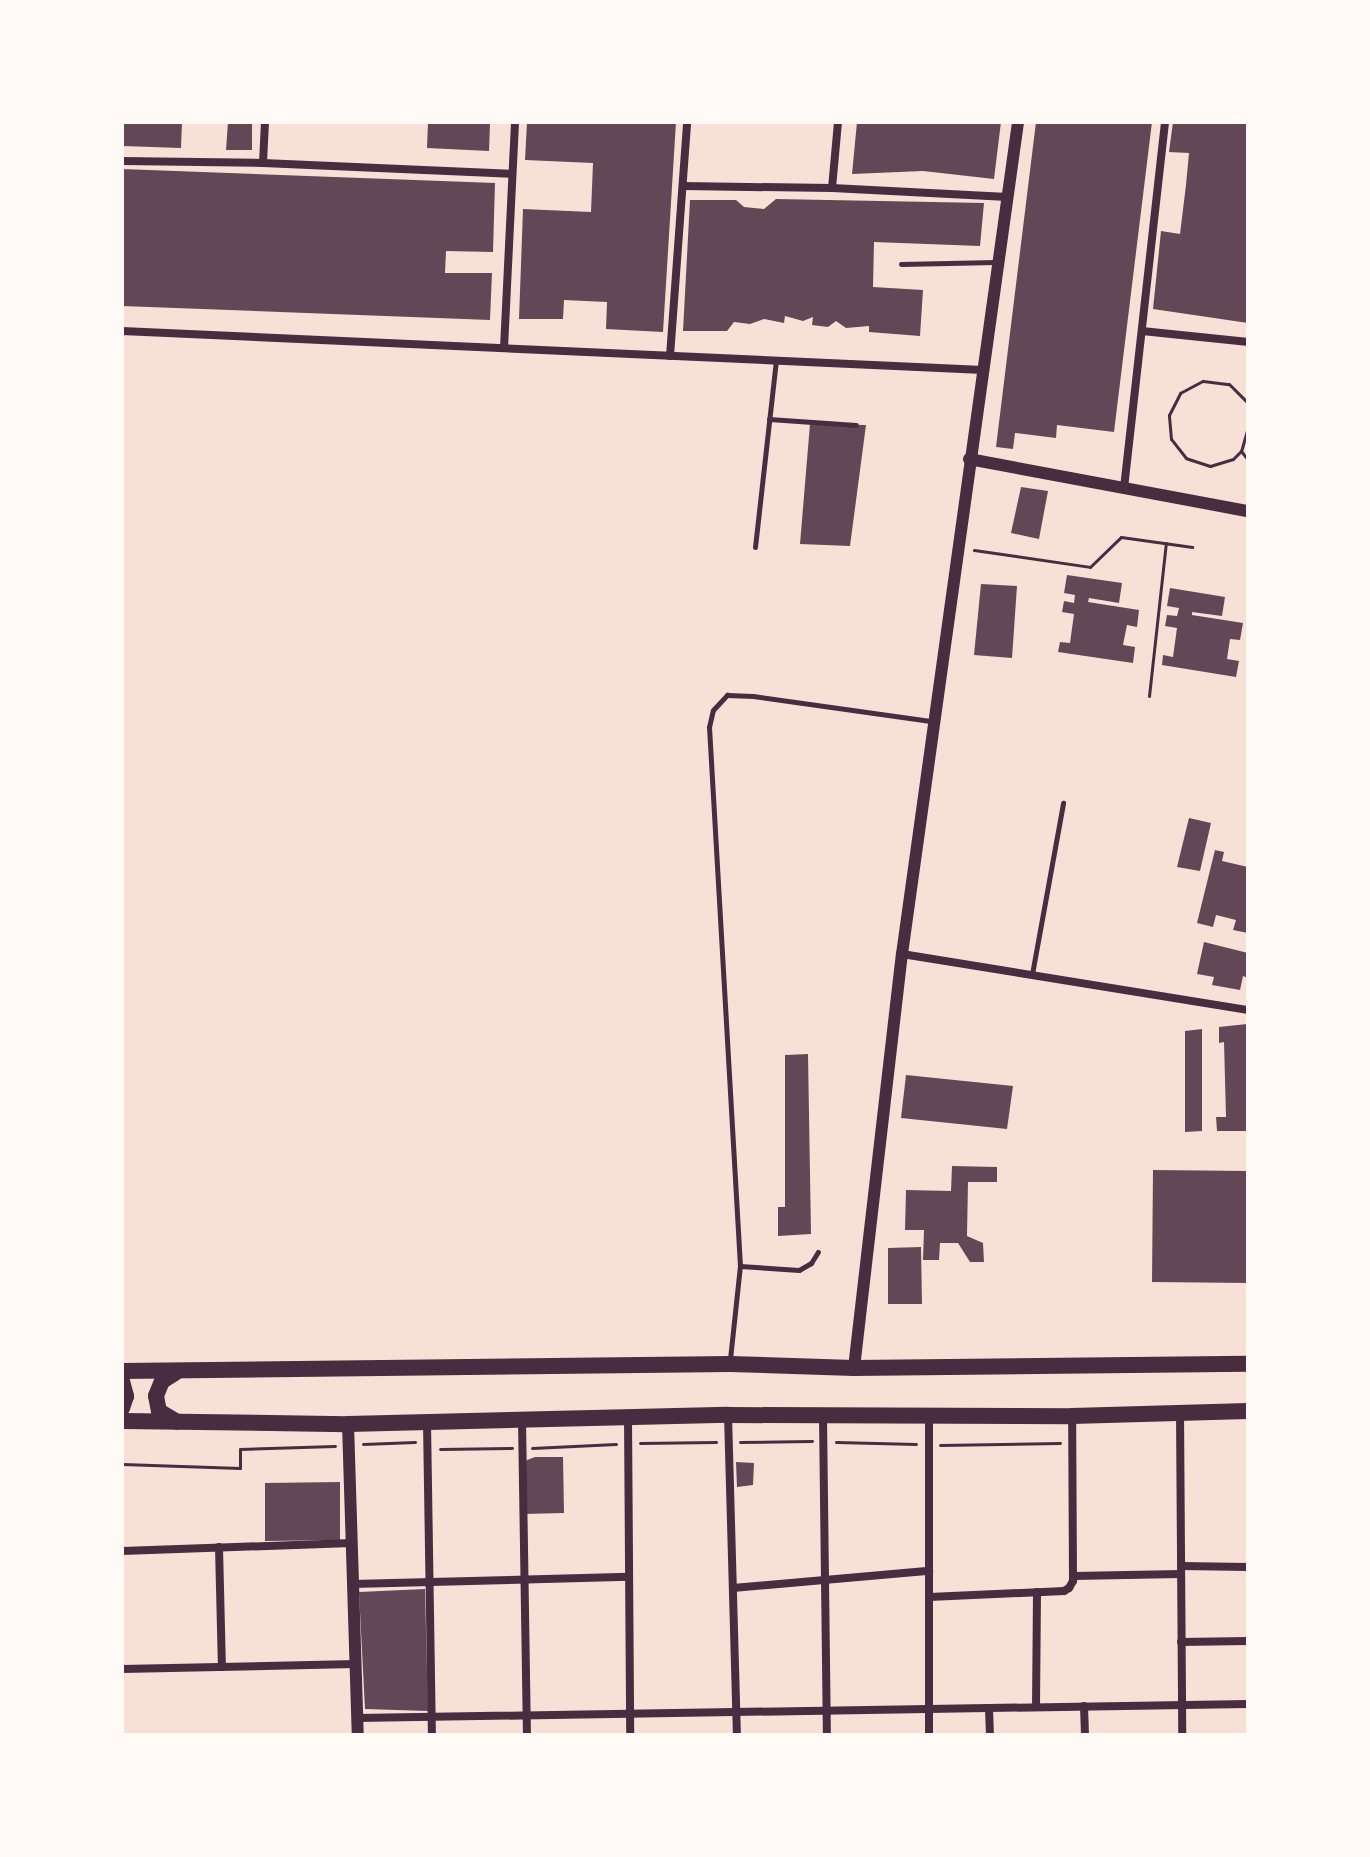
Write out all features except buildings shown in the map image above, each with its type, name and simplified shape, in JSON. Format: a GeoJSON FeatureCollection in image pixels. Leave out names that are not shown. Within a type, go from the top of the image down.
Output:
{"type":"FeatureCollection","features":[{"type":"Feature","properties":{"kind":"highway"},"geometry":{"type":"LineString","coordinates":[[122,1371],[177,1373],[730,1364],[854,1368],[1248,1364]]}},
{"type":"Feature","properties":{"kind":"highway"},"geometry":{"type":"LineString","coordinates":[[177,1373],[162,1381],[156,1396],[164,1417],[178,1422]]}},
{"type":"Feature","properties":{"kind":"highway"},"geometry":{"type":"LineString","coordinates":[[122,1381],[126,1396],[122,1408]]}},
{"type":"Feature","properties":{"kind":"highway"},"geometry":{"type":"LineString","coordinates":[[122,1421],[348,1424],[728,1415],[1072,1416],[1248,1411]]}},
{"type":"Feature","properties":{"kind":"street"},"geometry":{"type":"LineString","coordinates":[[263,163],[265,122]]}},
{"type":"Feature","properties":{"kind":"street"},"geometry":{"type":"LineString","coordinates":[[504,348],[515,122]]}},
{"type":"Feature","properties":{"kind":"street"},"geometry":{"type":"LineString","coordinates":[[670,356],[687,122]]}},
{"type":"Feature","properties":{"kind":"street"},"geometry":{"type":"LineString","coordinates":[[832,188],[838,122]]}},
{"type":"Feature","properties":{"kind":"street"},"geometry":{"type":"LineString","coordinates":[[854,1368],[902,954],[956,547],[1018,122]]}},
{"type":"Feature","properties":{"kind":"street"},"geometry":{"type":"LineString","coordinates":[[1124,488],[1165,122]]}},
{"type":"Feature","properties":{"kind":"street"},"geometry":{"type":"LineString","coordinates":[[122,161],[263,163],[512,174]]}},
{"type":"Feature","properties":{"kind":"street"},"geometry":{"type":"LineString","coordinates":[[683,186],[832,188],[1008,197]]}},
{"type":"Feature","properties":{"kind":"street"},"geometry":{"type":"LineString","coordinates":[[122,331],[983,370]]}},
{"type":"Feature","properties":{"kind":"street"},"geometry":{"type":"LineString","coordinates":[[1142,331],[1248,342]]}},
{"type":"Feature","properties":{"kind":"street"},"geometry":{"type":"LineString","coordinates":[[969,459],[1248,511]]}},
{"type":"Feature","properties":{"kind":"street"},"geometry":{"type":"LineString","coordinates":[[902,954],[1248,1010]]}},
{"type":"Feature","properties":{"kind":"street"},"geometry":{"type":"LineString","coordinates":[[1180,1412],[1182,1735]]}},
{"type":"Feature","properties":{"kind":"street"},"geometry":{"type":"LineString","coordinates":[[929,1414],[929,1735]]}},
{"type":"Feature","properties":{"kind":"street"},"geometry":{"type":"LineString","coordinates":[[728,1415],[737,1735]]}},
{"type":"Feature","properties":{"kind":"street"},"geometry":{"type":"LineString","coordinates":[[823,1415],[827,1735]]}},
{"type":"Feature","properties":{"kind":"street"},"geometry":{"type":"LineString","coordinates":[[929,1597],[1064,1591],[1069,1588],[1073,1576],[1072,1416]]}},
{"type":"Feature","properties":{"kind":"street"},"geometry":{"type":"LineString","coordinates":[[628,1418],[630,1735]]}},
{"type":"Feature","properties":{"kind":"street"},"geometry":{"type":"LineString","coordinates":[[522,1420],[527,1735]]}},
{"type":"Feature","properties":{"kind":"street"},"geometry":{"type":"LineString","coordinates":[[427,1422],[432,1735]]}},
{"type":"Feature","properties":{"kind":"street"},"geometry":{"type":"LineString","coordinates":[[348,1424],[358,1735]]}},
{"type":"Feature","properties":{"kind":"street"},"geometry":{"type":"LineString","coordinates":[[122,1551],[352,1543]]}},
{"type":"Feature","properties":{"kind":"street"},"geometry":{"type":"LineString","coordinates":[[219,1547],[222,1667]]}},
{"type":"Feature","properties":{"kind":"street"},"geometry":{"type":"LineString","coordinates":[[1073,1576],[1248,1567]]}},
{"type":"Feature","properties":{"kind":"street"},"geometry":{"type":"LineString","coordinates":[[733,1588],[929,1571]]}},
{"type":"Feature","properties":{"kind":"street"},"geometry":{"type":"LineString","coordinates":[[353,1584],[629,1577]]}},
{"type":"Feature","properties":{"kind":"street"},"geometry":{"type":"LineString","coordinates":[[1036,1707],[1037,1592]]}},
{"type":"Feature","properties":{"kind":"street"},"geometry":{"type":"LineString","coordinates":[[1181,1642],[1248,1641]]}},
{"type":"Feature","properties":{"kind":"street"},"geometry":{"type":"LineString","coordinates":[[122,1669],[355,1664]]}},
{"type":"Feature","properties":{"kind":"street"},"geometry":{"type":"LineString","coordinates":[[357,1718],[1248,1704]]}},
{"type":"Feature","properties":{"kind":"street"},"geometry":{"type":"LineString","coordinates":[[1084,1706],[1085,1735]]}},
{"type":"Feature","properties":{"kind":"street"},"geometry":{"type":"LineString","coordinates":[[989,1708],[990,1735]]}},
{"type":"Feature","properties":{"kind":"lane"},"geometry":{"type":"LineString","coordinates":[[901,264],[997,262]]}},
{"type":"Feature","properties":{"kind":"lane"},"geometry":{"type":"LineString","coordinates":[[755,547],[776,361]]}},
{"type":"Feature","properties":{"kind":"lane"},"geometry":{"type":"LineString","coordinates":[[769,419],[856,425]]}},
{"type":"Feature","properties":{"kind":"lane"},"geometry":{"type":"LineString","coordinates":[[730,1364],[740,1266],[709,727],[713,710],[727,695],[753,696],[933,721]]}},
{"type":"Feature","properties":{"kind":"lane"},"geometry":{"type":"LineString","coordinates":[[1032,975],[1063,803]]}},
{"type":"Feature","properties":{"kind":"lane"},"geometry":{"type":"LineString","coordinates":[[740,1266],[799,1270],[811,1263],[818,1252]]}},
{"type":"Feature","properties":{"kind":"path"},"geometry":{"type":"LineString","coordinates":[[1248,403],[1229,384],[1203,381],[1180,393],[1169,415],[1171,439],[1186,458],[1210,466],[1233,459],[1241,451],[1248,427]]}},
{"type":"Feature","properties":{"kind":"path"},"geometry":{"type":"LineString","coordinates":[[1241,451],[1248,460]]}},
{"type":"Feature","properties":{"kind":"path"},"geometry":{"type":"LineString","coordinates":[[956,547],[1090,567],[1121,537],[1192,547]]}},
{"type":"Feature","properties":{"kind":"path"},"geometry":{"type":"LineString","coordinates":[[1149,696],[1166,543]]}},
{"type":"Feature","properties":{"kind":"path"},"geometry":{"type":"LineString","coordinates":[[122,1464],[240,1468],[240,1449],[427,1442],[437,1449],[823,1441],[929,1445],[1062,1443]]}}]}
